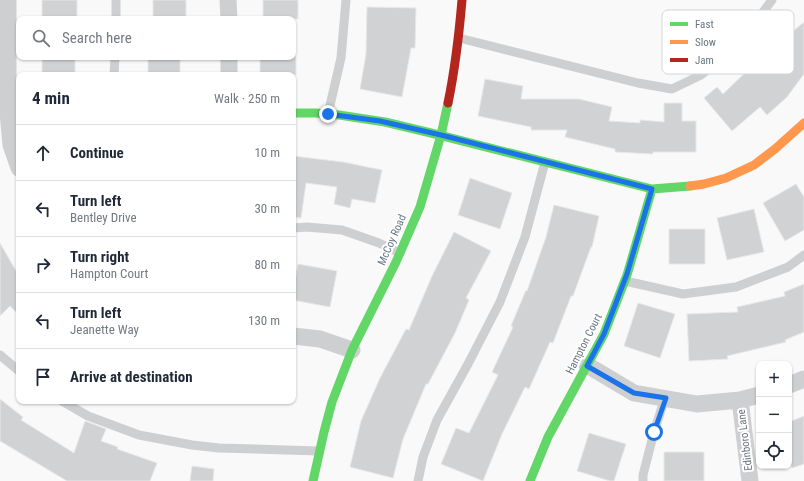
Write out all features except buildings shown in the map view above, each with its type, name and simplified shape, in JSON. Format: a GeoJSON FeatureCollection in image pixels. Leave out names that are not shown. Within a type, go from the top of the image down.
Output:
{"type":"FeatureCollection","features":[{"type":"Feature","properties":{"kind":"street"},"geometry":{"type":"LineString","coordinates":[[8,0],[8,112],[11,145],[16,159]]}},
{"type":"Feature","properties":{"kind":"street"},"geometry":{"type":"LineString","coordinates":[[228,0],[229,16]]}},
{"type":"Feature","properties":{"kind":"street","name":"McCoy Road"},"geometry":{"type":"LineString","coordinates":[[313,481],[332,402],[352,350],[400,253],[420,207],[441,135],[453,78],[459,38],[462,0]]}},
{"type":"Feature","properties":{"kind":"street"},"geometry":{"type":"LineString","coordinates":[[229,60],[229,72]]}},
{"type":"Feature","properties":{"kind":"street"},"geometry":{"type":"LineString","coordinates":[[296,113],[328,114],[380,121],[441,135],[652,189],[704,184],[726,178],[754,165],[775,149],[804,123]]}},
{"type":"Feature","properties":{"kind":"street","name":"Hampton Court"},"geometry":{"type":"LineString","coordinates":[[530,481],[548,437],[604,334],[625,281],[652,189]]}},
{"type":"Feature","properties":{"kind":"street"},"geometry":{"type":"LineString","coordinates":[[296,336],[320,339],[352,350]]}},
{"type":"Feature","properties":{"kind":"street"},"geometry":{"type":"LineString","coordinates":[[587,366],[634,393],[698,404],[740,400],[756,396]]}},
{"type":"Feature","properties":{"kind":"street"},"geometry":{"type":"LineString","coordinates":[[792,384],[804,379]]}},
{"type":"Feature","properties":{"kind":"street","name":"Edinboro Lane"},"geometry":{"type":"LineString","coordinates":[[740,400],[750,481]]}},
{"type":"Feature","properties":{"kind":"lane"},"geometry":{"type":"LineString","coordinates":[[116,0],[116,16]]}},
{"type":"Feature","properties":{"kind":"lane"},"geometry":{"type":"LineString","coordinates":[[328,114],[341,58],[346,0]]}},
{"type":"Feature","properties":{"kind":"lane"},"geometry":{"type":"LineString","coordinates":[[764,10],[772,0]]}},
{"type":"Feature","properties":{"kind":"lane"},"geometry":{"type":"LineString","coordinates":[[459,38],[638,83],[672,89],[702,74]]}},
{"type":"Feature","properties":{"kind":"lane"},"geometry":{"type":"LineString","coordinates":[[114,72],[115,60]]}},
{"type":"Feature","properties":{"kind":"lane"},"geometry":{"type":"LineString","coordinates":[[418,481],[423,457],[437,420],[500,302],[525,237],[545,162]]}},
{"type":"Feature","properties":{"kind":"lane"},"geometry":{"type":"LineString","coordinates":[[296,228],[307,227],[342,230],[379,243],[400,253]]}},
{"type":"Feature","properties":{"kind":"lane"},"geometry":{"type":"LineString","coordinates":[[625,281],[683,294],[736,287],[788,266],[804,255]]}},
{"type":"Feature","properties":{"kind":"lane"},"geometry":{"type":"LineString","coordinates":[[0,355],[16,368]]}},
{"type":"Feature","properties":{"kind":"lane"},"geometry":{"type":"LineString","coordinates":[[643,481],[654,432],[666,398]]}},
{"type":"Feature","properties":{"kind":"lane"},"geometry":{"type":"LineString","coordinates":[[67,404],[88,416],[139,435],[192,445],[219,448],[319,451]]}},
{"type":"Feature","properties":{"kind":"traffic: fast"},"geometry":{"type":"LineString","coordinates":[[313,481],[332,402],[352,350],[396,262],[420,207],[441,135],[448,103]]}},
{"type":"Feature","properties":{"kind":"traffic: fast"},"geometry":{"type":"LineString","coordinates":[[296,113],[339,115],[385,122],[652,189],[690,186]]}},
{"type":"Feature","properties":{"kind":"traffic: fast"},"geometry":{"type":"LineString","coordinates":[[530,481],[548,437],[604,334],[627,275],[652,189]]}},
{"type":"Feature","properties":{"kind":"traffic: slow"},"geometry":{"type":"LineString","coordinates":[[690,186],[726,178],[754,165],[775,149],[804,123]]}},
{"type":"Feature","properties":{"kind":"traffic: jam"},"geometry":{"type":"LineString","coordinates":[[448,103],[453,77],[462,0]]}},
{"type":"Feature","properties":{"kind":"route"},"geometry":{"type":"LineString","coordinates":[[328,114],[380,121],[441,135],[652,189],[627,274],[604,334],[587,366],[634,393],[666,398],[654,432]]}}]}
